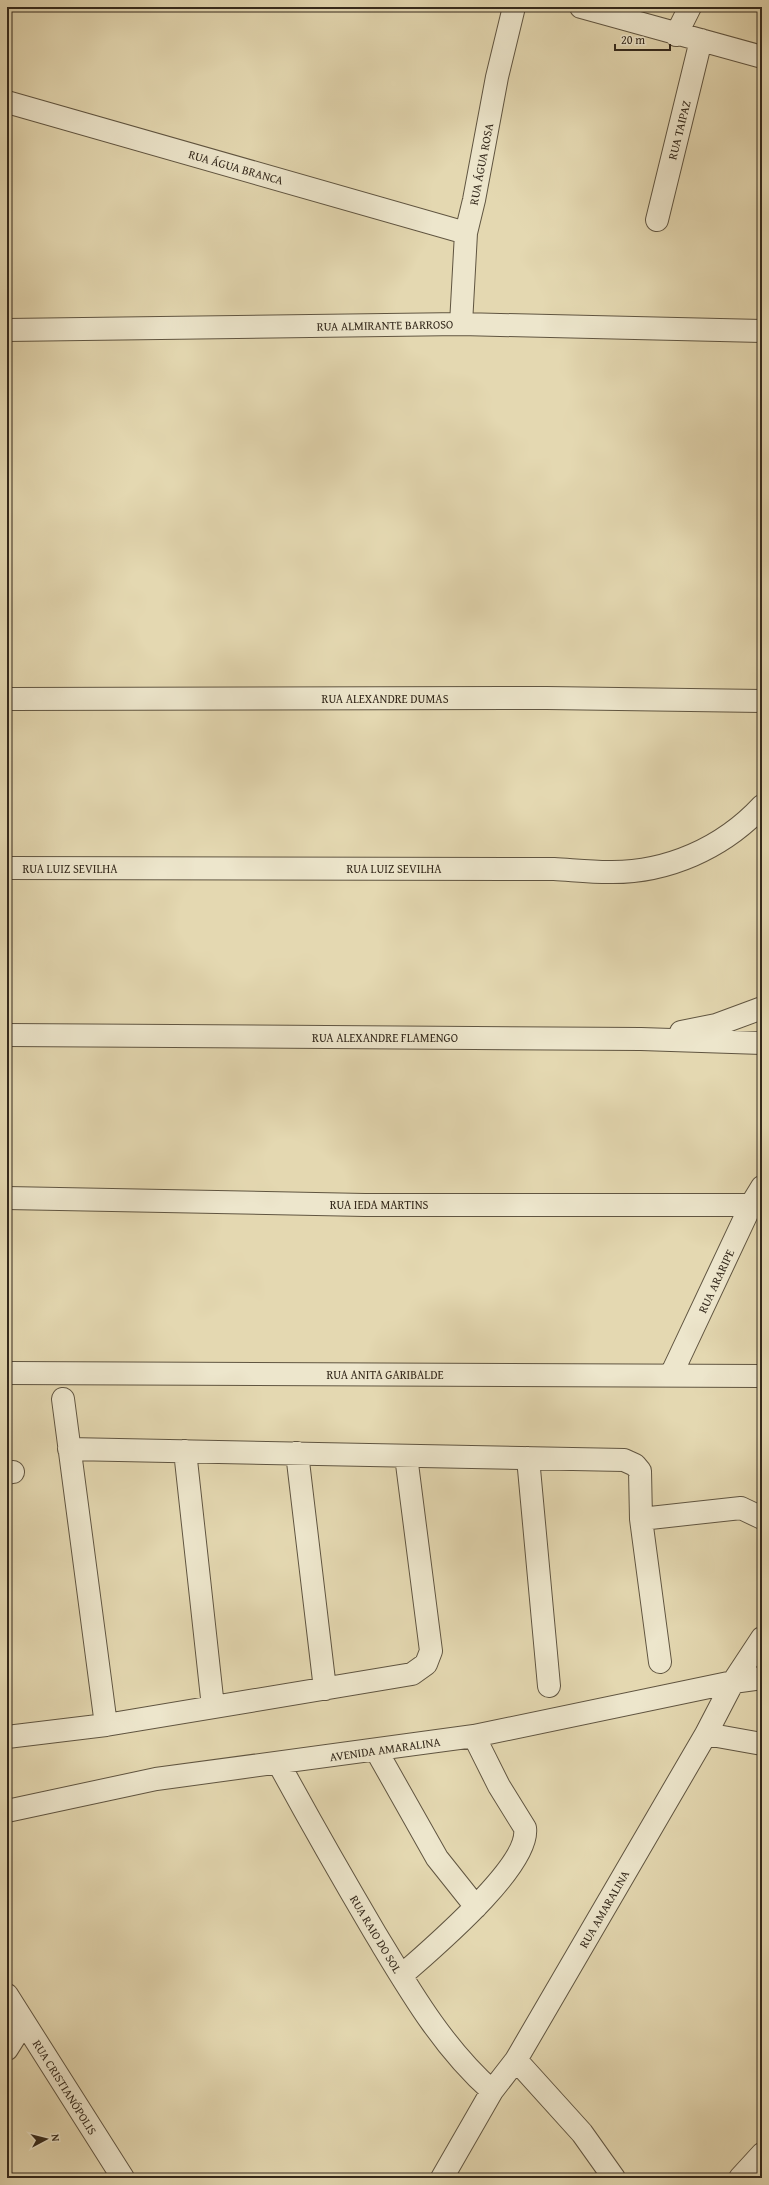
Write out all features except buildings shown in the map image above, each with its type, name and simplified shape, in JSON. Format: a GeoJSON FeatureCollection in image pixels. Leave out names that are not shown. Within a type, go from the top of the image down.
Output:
{"type":"FeatureCollection","features":[{"type":"Feature","properties":{"kind":"street","name":"RUA ÁGUA ROSA"},"geometry":{"type":"LineString","coordinates":[[462,324],[466,233],[474,200],[497,77],[514,7]]}},
{"type":"Feature","properties":{"kind":"street"},"geometry":{"type":"LineString","coordinates":[[582,7],[676,35],[702,40],[762,57]]}},
{"type":"Feature","properties":{"kind":"street"},"geometry":{"type":"LineString","coordinates":[[676,35],[690,7]]}},
{"type":"Feature","properties":{"kind":"street","name":"RUA TAIPAZ"},"geometry":{"type":"LineString","coordinates":[[657,220],[702,40]]}},
{"type":"Feature","properties":{"kind":"street","name":"RUA ÁGUA BRANCA"},"geometry":{"type":"LineString","coordinates":[[7,102],[466,233]]}},
{"type":"Feature","properties":{"kind":"street","name":"RUA ALMIRANTE BARROSO"},"geometry":{"type":"LineString","coordinates":[[7,330],[462,324],[762,330]]}},
{"type":"Feature","properties":{"kind":"street","name":"RUA ALEXANDRE DUMAS"},"geometry":{"type":"LineString","coordinates":[[7,699],[547,698],[762,701]]}},
{"type":"Feature","properties":{"kind":"street","name":"RUA LUIZ SEVILHA"},"geometry":{"type":"LineString","coordinates":[[7,868],[554,869],[610,872],[662,866],[703,852],[746,823],[762,806]]}},
{"type":"Feature","properties":{"kind":"street"},"geometry":{"type":"LineString","coordinates":[[641,1039],[716,1025],[762,1008]]}},
{"type":"Feature","properties":{"kind":"street","name":"RUA ALEXANDRE FLAMENGO"},"geometry":{"type":"LineString","coordinates":[[7,1035],[641,1039],[762,1043]]}},
{"type":"Feature","properties":{"kind":"street","name":"RUA IEDA MARTINS"},"geometry":{"type":"LineString","coordinates":[[7,1198],[365,1205],[757,1196]]}},
{"type":"Feature","properties":{"kind":"street","name":"RUA ARARIPE"},"geometry":{"type":"LineString","coordinates":[[671,1375],[757,1196]]}},
{"type":"Feature","properties":{"kind":"street","name":"RUA ANITA GARIBALDE"},"geometry":{"type":"LineString","coordinates":[[7,1373],[762,1376]]}},
{"type":"Feature","properties":{"kind":"street"},"geometry":{"type":"LineString","coordinates":[[63,1399],[106,1725]]}},
{"type":"Feature","properties":{"kind":"street"},"geometry":{"type":"LineString","coordinates":[[69,1448],[624,1460],[635,1465],[640,1471],[641,1519],[660,1662]]}},
{"type":"Feature","properties":{"kind":"street"},"geometry":{"type":"LineString","coordinates":[[185,1451],[213,1707]]}},
{"type":"Feature","properties":{"kind":"street"},"geometry":{"type":"LineString","coordinates":[[297,1453],[325,1689]]}},
{"type":"Feature","properties":{"kind":"street"},"geometry":{"type":"LineString","coordinates":[[7,1737],[106,1725],[412,1674],[426,1664],[431,1651],[406,1456]]}},
{"type":"Feature","properties":{"kind":"street"},"geometry":{"type":"LineString","coordinates":[[528,1458],[549,1686]]}},
{"type":"Feature","properties":{"kind":"street"},"geometry":{"type":"LineString","coordinates":[[641,1519],[741,1508],[762,1518]]}},
{"type":"Feature","properties":{"kind":"street","name":"RUA AMARALINA"},"geometry":{"type":"LineString","coordinates":[[448,2175],[492,2091],[516,2060],[706,1734],[733,1682],[762,1638]]}},
{"type":"Feature","properties":{"kind":"street","name":"AVENIDA AMARALINA"},"geometry":{"type":"LineString","coordinates":[[7,1811],[156,1779],[279,1764],[474,1736],[733,1682],[762,1678]]}},
{"type":"Feature","properties":{"kind":"street"},"geometry":{"type":"LineString","coordinates":[[706,1734],[762,1744]]}},
{"type":"Feature","properties":{"kind":"street"},"geometry":{"type":"LineString","coordinates":[[401,1976],[476,1907],[497,1883],[519,1852],[526,1835],[525,1828],[499,1786],[474,1736]]}},
{"type":"Feature","properties":{"kind":"street"},"geometry":{"type":"LineString","coordinates":[[376,1750],[436,1858],[476,1907]]}},
{"type":"Feature","properties":{"kind":"street","name":"RUA RAIO DO SOL"},"geometry":{"type":"LineString","coordinates":[[279,1764],[318,1836],[419,2004],[456,2054],[472,2073],[492,2091]]}},
{"type":"Feature","properties":{"kind":"street","name":"RUA CRISTIANÓPOLIS"},"geometry":{"type":"LineString","coordinates":[[7,1995],[116,2175]]}},
{"type":"Feature","properties":{"kind":"street"},"geometry":{"type":"LineString","coordinates":[[7,2050],[24,2022]]}},
{"type":"Feature","properties":{"kind":"street"},"geometry":{"type":"LineString","coordinates":[[516,2060],[582,2133],[614,2178]]}},
{"type":"Feature","properties":{"kind":"street"},"geometry":{"type":"LineString","coordinates":[[740,2178],[762,2154]]}}]}
